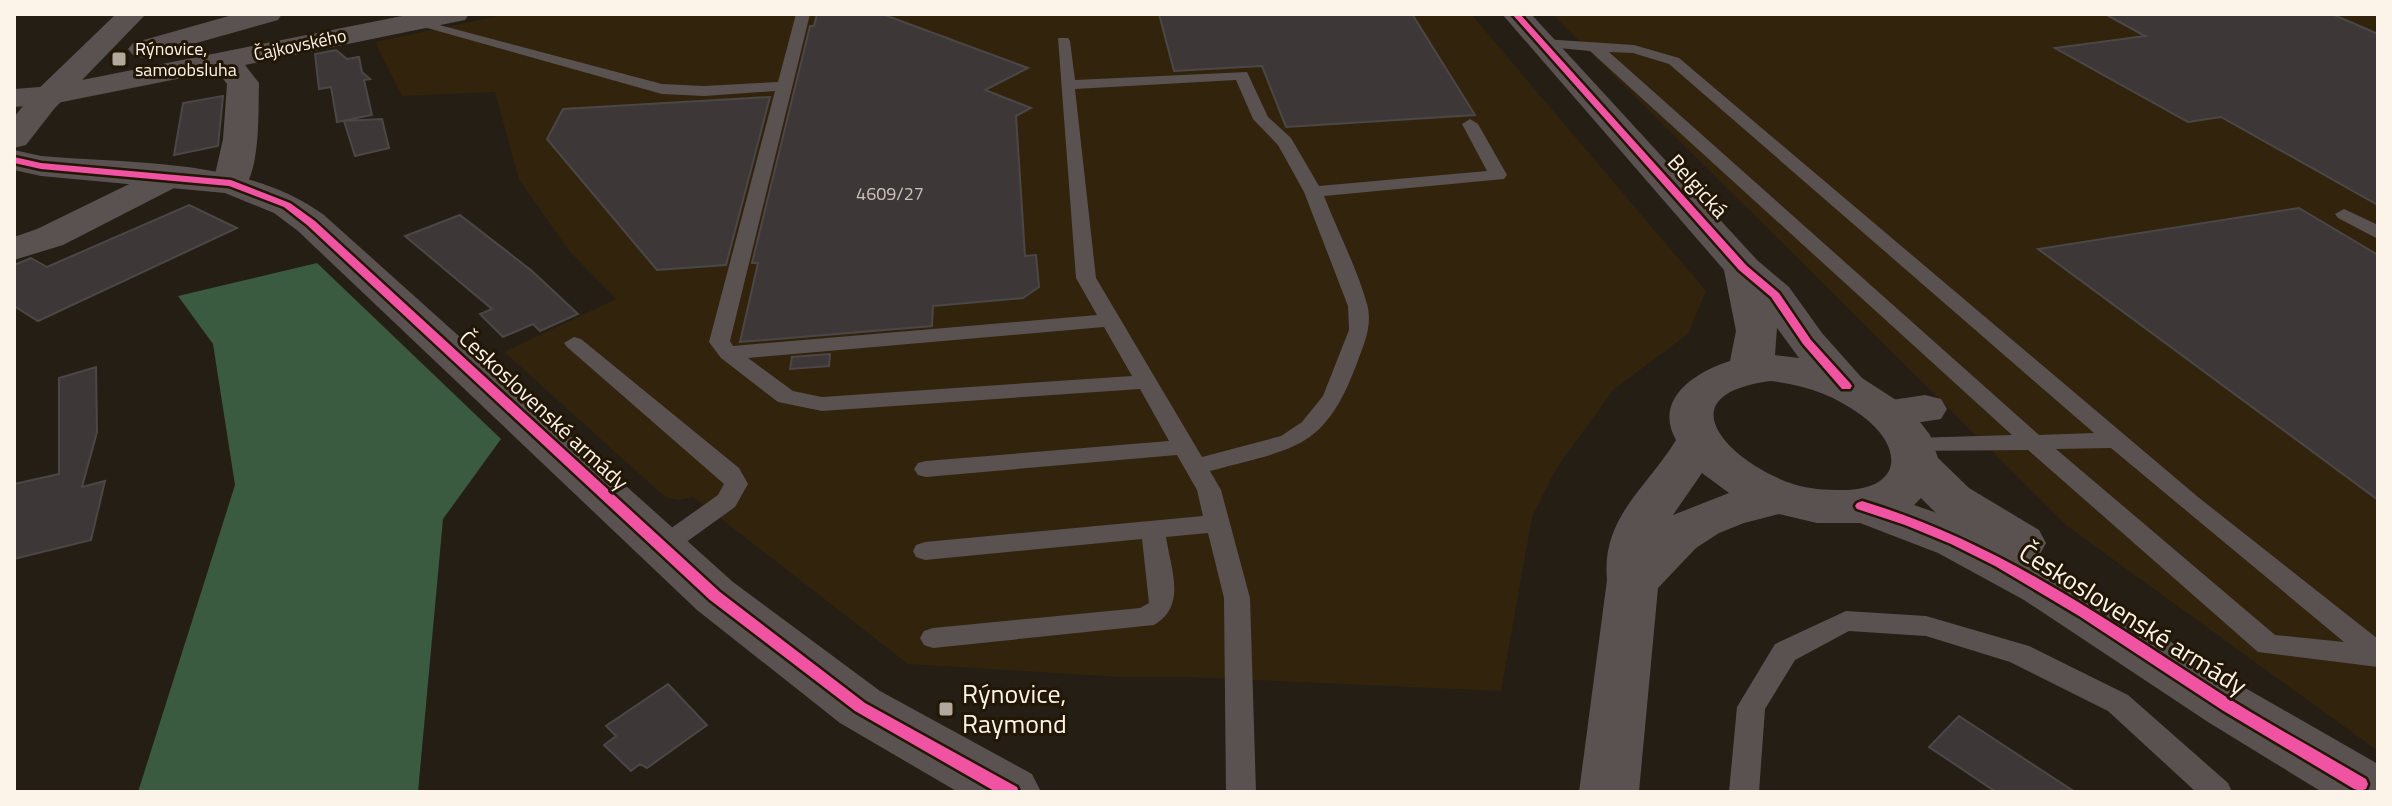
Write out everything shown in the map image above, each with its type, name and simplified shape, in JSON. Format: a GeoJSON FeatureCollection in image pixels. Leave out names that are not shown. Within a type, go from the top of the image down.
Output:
{"type":"FeatureCollection","features":[{"type":"Feature","properties":{"kind":"street"},"geometry":{"type":"LineString","coordinates":[[14,138],[132,14]]}},
{"type":"Feature","properties":{"kind":"street"},"geometry":{"type":"LineString","coordinates":[[90,56],[164,45],[268,14]]}},
{"type":"Feature","properties":{"kind":"street","name":"Čajkovského"},"geometry":{"type":"LineString","coordinates":[[14,98],[52,95],[455,14]]}},
{"type":"Feature","properties":{"kind":"street","name":"Belgická"},"geometry":{"type":"LineString","coordinates":[[1516,14],[1743,268],[1775,295],[1807,342],[1846,386]]}},
{"type":"Feature","properties":{"kind":"street"},"geometry":{"type":"LineString","coordinates":[[141,76],[164,45]]}},
{"type":"Feature","properties":{"kind":"street"},"geometry":{"type":"LineString","coordinates":[[225,61],[243,83],[240,139],[231,183]]}},
{"type":"Feature","properties":{"kind":"street","name":"Československé armády"},"geometry":{"type":"LineString","coordinates":[[14,160],[41,166],[231,183],[287,205],[311,223],[715,596],[860,707],[1011,792]]}},
{"type":"Feature","properties":{"kind":"street"},"geometry":{"type":"LineString","coordinates":[[14,249],[75,226],[172,176]]}},
{"type":"Feature","properties":{"kind":"street","name":"Belgická"},"geometry":{"type":"LineString","coordinates":[[1743,268],[1759,335],[1757,352],[1748,369]]}},
{"type":"Feature","properties":{"kind":"street"},"geometry":{"type":"LineString","coordinates":[[1846,386],[1796,371],[1748,369],[1710,382],[1698,393],[1692,407],[1692,423],[1699,440],[1731,472],[1780,497],[1808,504],[1862,506],[1901,491],[1911,478],[1910,433]]}},
{"type":"Feature","properties":{"kind":"street","name":"Československé armády"},"geometry":{"type":"LineString","coordinates":[[1846,386],[1910,433],[1952,500],[2241,681],[2366,788]]}},
{"type":"Feature","properties":{"kind":"street"},"geometry":{"type":"LineString","coordinates":[[1609,792],[1633,580],[1629,559],[1632,537],[1641,520],[1673,482],[1699,440]]}},
{"type":"Feature","properties":{"kind":"street"},"geometry":{"type":"LineString","coordinates":[[1633,580],[1652,567],[1676,537],[1693,525],[1716,515],[1780,497]]}},
{"type":"Feature","properties":{"kind":"street","name":"Československé armády"},"geometry":{"type":"LineString","coordinates":[[1862,506],[1907,519],[2011,566],[2115,630],[2210,695],[2366,788]]}},
{"type":"Feature","properties":{"kind":"lane"},"geometry":{"type":"LineString","coordinates":[[803,14],[719,342],[728,353],[786,397],[822,404],[1146,382]]}},
{"type":"Feature","properties":{"kind":"lane"},"geometry":{"type":"LineString","coordinates":[[413,22],[652,87],[704,91],[784,86]]}},
{"type":"Feature","properties":{"kind":"lane"},"geometry":{"type":"LineString","coordinates":[[1063,41],[1086,278],[1209,490],[1237,598],[1241,792]]}},
{"type":"Feature","properties":{"kind":"lane"},"geometry":{"type":"LineString","coordinates":[[1543,43],[1634,49],[1674,61],[2117,440],[2378,655]]}},
{"type":"Feature","properties":{"kind":"lane"},"geometry":{"type":"LineString","coordinates":[[1594,46],[2036,445],[2268,645],[2378,655]]}},
{"type":"Feature","properties":{"kind":"lane"},"geometry":{"type":"LineString","coordinates":[[926,469],[1189,457],[1289,442],[1310,427],[1333,398],[1359,330],[1358,306],[1313,192],[1285,142],[1261,119],[1242,75],[1067,85]]}},
{"type":"Feature","properties":{"kind":"lane"},"geometry":{"type":"LineString","coordinates":[[1313,192],[1498,175],[1470,124]]}},
{"type":"Feature","properties":{"kind":"lane"},"geometry":{"type":"LineString","coordinates":[[2344,214],[2378,233]]}},
{"type":"Feature","properties":{"kind":"lane"},"geometry":{"type":"LineString","coordinates":[[728,353],[1109,320]]}},
{"type":"Feature","properties":{"kind":"lane"},"geometry":{"type":"LineString","coordinates":[[574,343],[731,474],[736,484],[727,501],[662,547]]}},
{"type":"Feature","properties":{"kind":"lane"},"geometry":{"type":"LineString","coordinates":[[1910,433],[2036,445],[2117,440]]}},
{"type":"Feature","properties":{"kind":"lane"},"geometry":{"type":"LineString","coordinates":[[925,551],[1217,523]]}},
{"type":"Feature","properties":{"kind":"lane"},"geometry":{"type":"LineString","coordinates":[[933,638],[1145,618],[1154,614],[1162,604],[1153,529]]}},
{"type":"Feature","properties":{"kind":"lane"},"geometry":{"type":"LineString","coordinates":[[1744,792],[1751,707],[1785,652],[1846,621],[1926,626],[2019,654],[2118,703],[2217,792]]}},
{"type":"Feature","properties":{"kind":"shaded area"},"geometry":{"type":"Polygon","coordinates":[[[508,14],[1471,14],[1706,291],[1688,334],[1613,390],[1556,469],[1532,517],[1501,691],[1121,677],[908,664],[693,497],[679,500],[665,497],[504,352],[616,299],[570,252],[519,180],[495,92],[402,96],[375,42],[508,14]]]}},
{"type":"Feature","properties":{"kind":"shaded area"},"geometry":{"type":"Polygon","coordinates":[[[1552,14],[2378,14],[2378,751],[2067,526],[1552,14]]]}},
{"type":"Feature","properties":{"kind":"green space"},"geometry":{"type":"Polygon","coordinates":[[[317,263],[501,439],[443,519],[418,792],[138,792],[235,485],[213,344],[178,296],[317,263]]]}},
{"type":"Feature","properties":{"kind":"building"},"geometry":{"type":"Polygon","coordinates":[[[817,14],[882,14],[1028,68],[985,90],[1031,108],[1016,116],[1025,256],[1036,255],[1039,287],[1023,298],[933,306],[932,326],[740,342],[758,263],[752,263],[810,26],[814,26],[817,14]]]}},
{"type":"Feature","properties":{"kind":"building"},"geometry":{"type":"Polygon","coordinates":[[[1159,14],[1412,14],[1475,115],[1286,127],[1262,66],[1174,71],[1159,14]]]}},
{"type":"Feature","properties":{"kind":"building"},"geometry":{"type":"Polygon","coordinates":[[[2105,14],[2332,14],[2378,34],[2378,205],[2221,117],[2188,122],[2055,48],[2145,36],[2105,14]]]}},
{"type":"Feature","properties":{"kind":"building"},"geometry":{"type":"Polygon","coordinates":[[[336,50],[347,59],[359,57],[362,72],[370,79],[364,80],[372,115],[337,122],[331,87],[319,89],[315,54],[336,50]]]}},
{"type":"Feature","properties":{"kind":"building"},"geometry":{"type":"Polygon","coordinates":[[[223,96],[218,146],[174,155],[183,103],[223,96]]]}},
{"type":"Feature","properties":{"kind":"building"},"geometry":{"type":"Polygon","coordinates":[[[770,97],[726,265],[657,270],[547,139],[563,109],[770,97]]]}},
{"type":"Feature","properties":{"kind":"building"},"geometry":{"type":"Polygon","coordinates":[[[382,119],[389,148],[355,156],[344,121],[382,119]]]}},
{"type":"Feature","properties":{"kind":"building"},"geometry":{"type":"Polygon","coordinates":[[[189,205],[237,228],[38,321],[14,306],[14,265],[31,258],[47,267],[189,205]]]}},
{"type":"Feature","properties":{"kind":"building"},"geometry":{"type":"Polygon","coordinates":[[[2299,208],[2378,255],[2378,500],[2038,249],[2299,208]]]}},
{"type":"Feature","properties":{"kind":"building"},"geometry":{"type":"Polygon","coordinates":[[[460,215],[532,271],[578,314],[540,331],[533,324],[503,337],[480,314],[492,309],[405,236],[460,215]]]}},
{"type":"Feature","properties":{"kind":"building"},"geometry":{"type":"Polygon","coordinates":[[[830,354],[829,366],[790,369],[792,357],[830,354]]]}},
{"type":"Feature","properties":{"kind":"building"},"geometry":{"type":"Polygon","coordinates":[[[96,367],[97,432],[82,487],[105,481],[91,540],[14,559],[14,484],[59,474],[59,378],[96,367]]]}},
{"type":"Feature","properties":{"kind":"building"},"geometry":{"type":"Polygon","coordinates":[[[668,684],[707,725],[647,768],[640,764],[631,771],[604,745],[616,736],[606,726],[668,684]]]}},
{"type":"Feature","properties":{"kind":"building"},"geometry":{"type":"Polygon","coordinates":[[[1959,716],[2075,792],[1996,792],[1929,747],[1959,716]]]}},
{"type":"Feature","properties":{"kind":"cycle path"},"geometry":{"type":"LineString","coordinates":[[1516,14],[1743,268],[1775,295],[1807,342],[1846,386]]}},
{"type":"Feature","properties":{"kind":"cycle path"},"geometry":{"type":"LineString","coordinates":[[14,160],[41,166],[231,183],[287,205],[311,223],[715,596],[860,707],[1011,792]]}},
{"type":"Feature","properties":{"kind":"cycle path"},"geometry":{"type":"LineString","coordinates":[[1862,506],[1955,540],[2042,586],[2228,706],[2360,784]]}},
{"type":"Feature","properties":{"kind":"place","name":"Rýnovice, samoobsluha"},"geometry":{"type":"Point","coordinates":[119,59]}},
{"type":"Feature","properties":{"kind":"place","name":"Rýnovice, Raymond"},"geometry":{"type":"Point","coordinates":[946,709]}}]}
